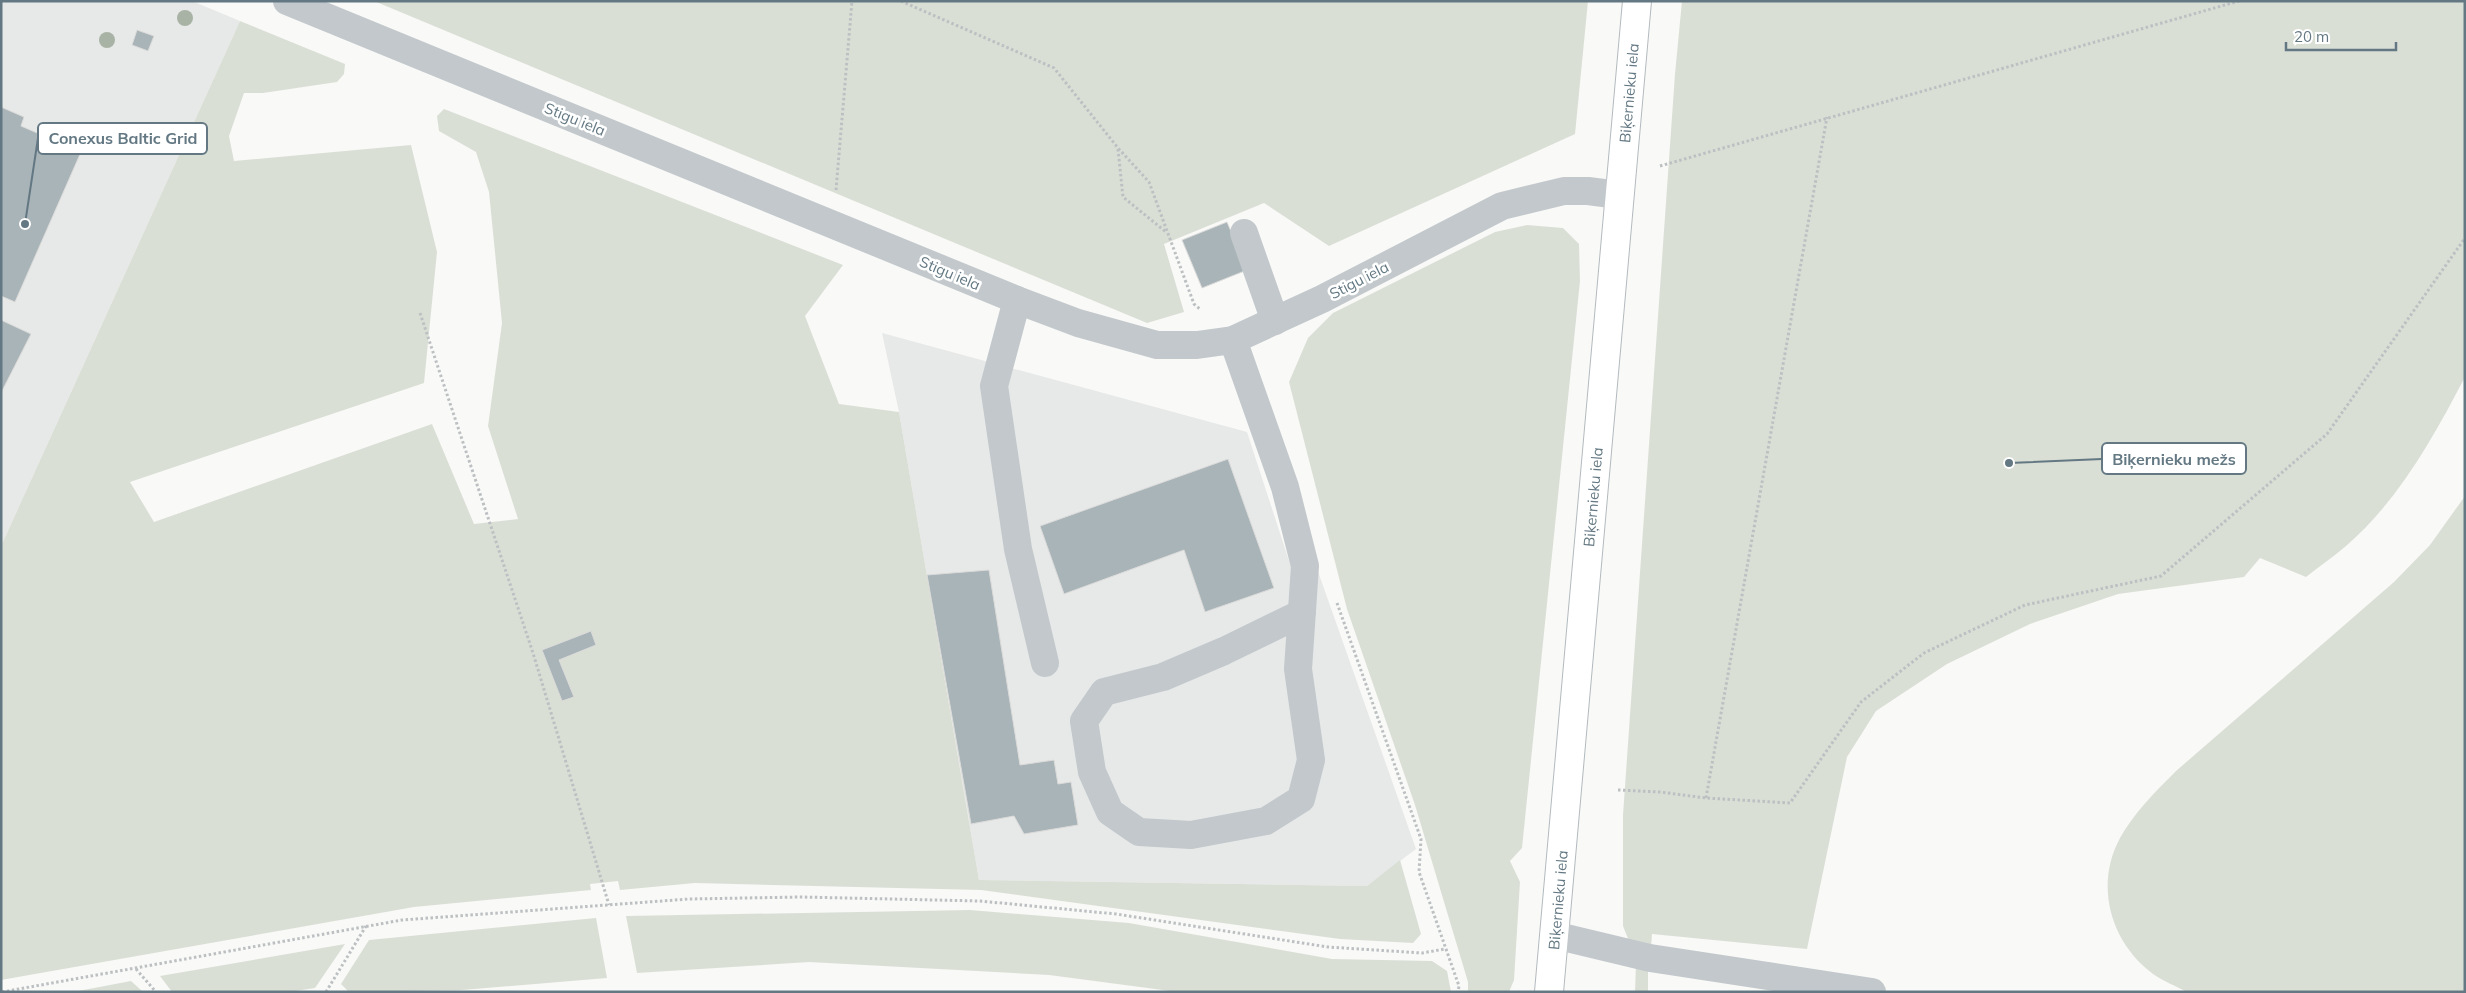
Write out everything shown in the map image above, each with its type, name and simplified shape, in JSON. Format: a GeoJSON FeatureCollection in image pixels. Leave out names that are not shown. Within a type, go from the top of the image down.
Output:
{"type":"FeatureCollection","features":[{"type":"Feature","properties":{"kind":"main road","name":"Biķernieku iela"},"geometry":{"type":"LineString","coordinates":[[1550,992],[1637,1]]}},
{"type":"Feature","properties":{"kind":"street","name":"Stigu iela"},"geometry":{"type":"LineString","coordinates":[[287,1],[1016,300],[1078,323],[1157,345],[1196,345],[1232,340],[1322,299],[1502,206],[1564,191],[1588,190],[1620,195]]}},
{"type":"Feature","properties":{"kind":"street"},"geometry":{"type":"LineString","coordinates":[[1244,233],[1275,321]]}},
{"type":"Feature","properties":{"kind":"street"},"geometry":{"type":"LineString","coordinates":[[1016,300],[994,386],[1018,549],[1045,663]]}},
{"type":"Feature","properties":{"kind":"street"},"geometry":{"type":"LineString","coordinates":[[1232,340],[1285,487],[1305,566],[1302,613],[1298,669],[1311,760],[1301,798],[1266,821],[1191,835],[1140,832],[1110,812],[1092,772],[1084,721],[1104,692],[1163,677],[1224,651],[1302,613]]}},
{"type":"Feature","properties":{"kind":"street"},"geometry":{"type":"LineString","coordinates":[[1554,935],[1650,958],[1872,992]]}},
{"type":"Feature","properties":{"kind":"path"},"geometry":{"type":"LineString","coordinates":[[833,224],[852,1]]}},
{"type":"Feature","properties":{"kind":"path"},"geometry":{"type":"LineString","coordinates":[[901,1],[1054,68],[1118,148],[1149,182],[1194,304],[1232,340]]}},
{"type":"Feature","properties":{"kind":"path"},"geometry":{"type":"LineString","coordinates":[[1660,166],[2239,1]]}},
{"type":"Feature","properties":{"kind":"path"},"geometry":{"type":"LineString","coordinates":[[1706,798],[1827,117]]}},
{"type":"Feature","properties":{"kind":"path"},"geometry":{"type":"LineString","coordinates":[[1118,148],[1122,197],[1167,233]]}},
{"type":"Feature","properties":{"kind":"path"},"geometry":{"type":"LineString","coordinates":[[1618,790],[1660,792],[1706,798],[1790,802],[1861,702],[1924,653],[2025,605],[2161,576],[2327,434],[2465,238]]}},
{"type":"Feature","properties":{"kind":"path"},"geometry":{"type":"LineString","coordinates":[[420,313],[533,653],[609,905]]}},
{"type":"Feature","properties":{"kind":"path"},"geometry":{"type":"LineString","coordinates":[[1335,595],[1421,839],[1418,872],[1459,986],[1458,992]]}},
{"type":"Feature","properties":{"kind":"path"},"geometry":{"type":"LineString","coordinates":[[2,992],[402,920],[689,899],[801,897],[980,901],[1116,914],[1328,947],[1422,953],[1445,949]]}},
{"type":"Feature","properties":{"kind":"path"},"geometry":{"type":"LineString","coordinates":[[326,992],[366,925]]}},
{"type":"Feature","properties":{"kind":"path"},"geometry":{"type":"LineString","coordinates":[[136,969],[156,992]]}},
{"type":"Feature","properties":{"kind":"shaded area"},"geometry":{"type":"Polygon","coordinates":[[[1,1],[192,1],[240,21],[1,546],[1,1]]]}},
{"type":"Feature","properties":{"kind":"shaded area"},"geometry":{"type":"Polygon","coordinates":[[[374,1],[1588,1],[1575,134],[1329,246],[1264,203],[1164,244],[1184,312],[1147,323],[374,1]]]}},
{"type":"Feature","properties":{"kind":"shaded area"},"geometry":{"type":"Polygon","coordinates":[[[1682,1],[2465,1],[2465,377],[2427,445],[2399,488],[2365,528],[2346,546],[2306,577],[2260,558],[2244,577],[2118,594],[2030,624],[1947,664],[1876,711],[1847,757],[1807,949],[1652,934],[1651,948],[1629,941],[1623,926],[1623,815],[1675,74],[1682,1]]]}},
{"type":"Feature","properties":{"kind":"shaded area"},"geometry":{"type":"Polygon","coordinates":[[[240,21],[345,64],[344,74],[337,82],[263,93],[244,93],[229,136],[234,161],[411,145],[437,252],[424,383],[130,482],[154,522],[432,424],[474,524],[518,519],[488,426],[502,323],[489,192],[476,152],[439,131],[437,116],[444,109],[843,265],[805,316],[839,404],[899,412],[979,880],[1367,886],[1400,860],[1421,934],[1413,943],[1340,939],[981,890],[695,883],[620,890],[618,881],[590,884],[591,890],[414,907],[1,980],[1,546],[240,21]]]}},
{"type":"Feature","properties":{"kind":"shaded area"},"geometry":{"type":"Polygon","coordinates":[[[1527,225],[1563,228],[1579,244],[1580,281],[1522,848],[1510,861],[1520,882],[1514,980],[1509,992],[1468,992],[1468,982],[1415,805],[1347,609],[1289,382],[1308,338],[1333,313],[1495,232],[1527,225]]]}},
{"type":"Feature","properties":{"kind":"shaded area"},"geometry":{"type":"Polygon","coordinates":[[[882,333],[1247,432],[1293,573],[1315,563],[1416,849],[1367,886],[979,880],[899,412],[882,333]]]}},
{"type":"Feature","properties":{"kind":"shaded area"},"geometry":{"type":"Polygon","coordinates":[[[2465,496],[2465,992],[2187,992],[2157,977],[2138,961],[2126,946],[2117,930],[2111,912],[2108,894],[2108,875],[2112,856],[2120,838],[2145,803],[2176,771],[2394,582],[2430,545],[2465,496]]]}},
{"type":"Feature","properties":{"kind":"shaded area"},"geometry":{"type":"Polygon","coordinates":[[[970,910],[1129,923],[1332,959],[1432,961],[1447,971],[1451,992],[1178,992],[1049,975],[809,962],[637,973],[626,916],[970,910]]]}},
{"type":"Feature","properties":{"kind":"shaded area"},"geometry":{"type":"Polygon","coordinates":[[[596,918],[607,978],[462,990],[349,992],[341,984],[369,940],[596,918]]]}},
{"type":"Feature","properties":{"kind":"shaded area"},"geometry":{"type":"Polygon","coordinates":[[[345,944],[315,988],[288,992],[172,992],[160,976],[345,944]]]}},
{"type":"Feature","properties":{"kind":"shaded area"},"geometry":{"type":"Polygon","coordinates":[[[1636,963],[1648,966],[1648,992],[1635,992],[1636,963]]]}},
{"type":"Feature","properties":{"kind":"shaded area"},"geometry":{"type":"Polygon","coordinates":[[[131,981],[143,992],[73,992],[131,981]]]}},
{"type":"Feature","properties":{"kind":"building"},"geometry":{"type":"Polygon","coordinates":[[[137,30],[154,36],[148,51],[132,45],[137,30]]]}},
{"type":"Feature","properties":{"kind":"building"},"geometry":{"type":"Polygon","coordinates":[[[1,107],[24,117],[21,126],[81,152],[15,302],[1,296],[1,107]]]}},
{"type":"Feature","properties":{"kind":"building"},"geometry":{"type":"Polygon","coordinates":[[[1227,222],[1247,270],[1202,288],[1182,240],[1227,222]]]}},
{"type":"Feature","properties":{"kind":"building"},"geometry":{"type":"Polygon","coordinates":[[[1,320],[31,334],[1,393],[1,320]]]}},
{"type":"Feature","properties":{"kind":"building"},"geometry":{"type":"Polygon","coordinates":[[[1228,459],[1274,588],[1205,612],[1184,550],[1064,594],[1040,526],[1228,459]]]}},
{"type":"Feature","properties":{"kind":"building"},"geometry":{"type":"Polygon","coordinates":[[[989,570],[1020,765],[1054,760],[1058,784],[1071,782],[1078,825],[1024,834],[1014,816],[971,824],[927,575],[989,570]]]}},
{"type":"Feature","properties":{"kind":"building"},"geometry":{"type":"Polygon","coordinates":[[[591,631],[596,645],[559,660],[574,697],[562,701],[542,650],[591,631]]]}},
{"type":"Feature","properties":{"kind":"place","name":"Conexus Baltic Grid"},"geometry":{"type":"Point","coordinates":[25,224]}},
{"type":"Feature","properties":{"kind":"place","name":"Biķernieku mežs"},"geometry":{"type":"Point","coordinates":[2009,463]}}]}
